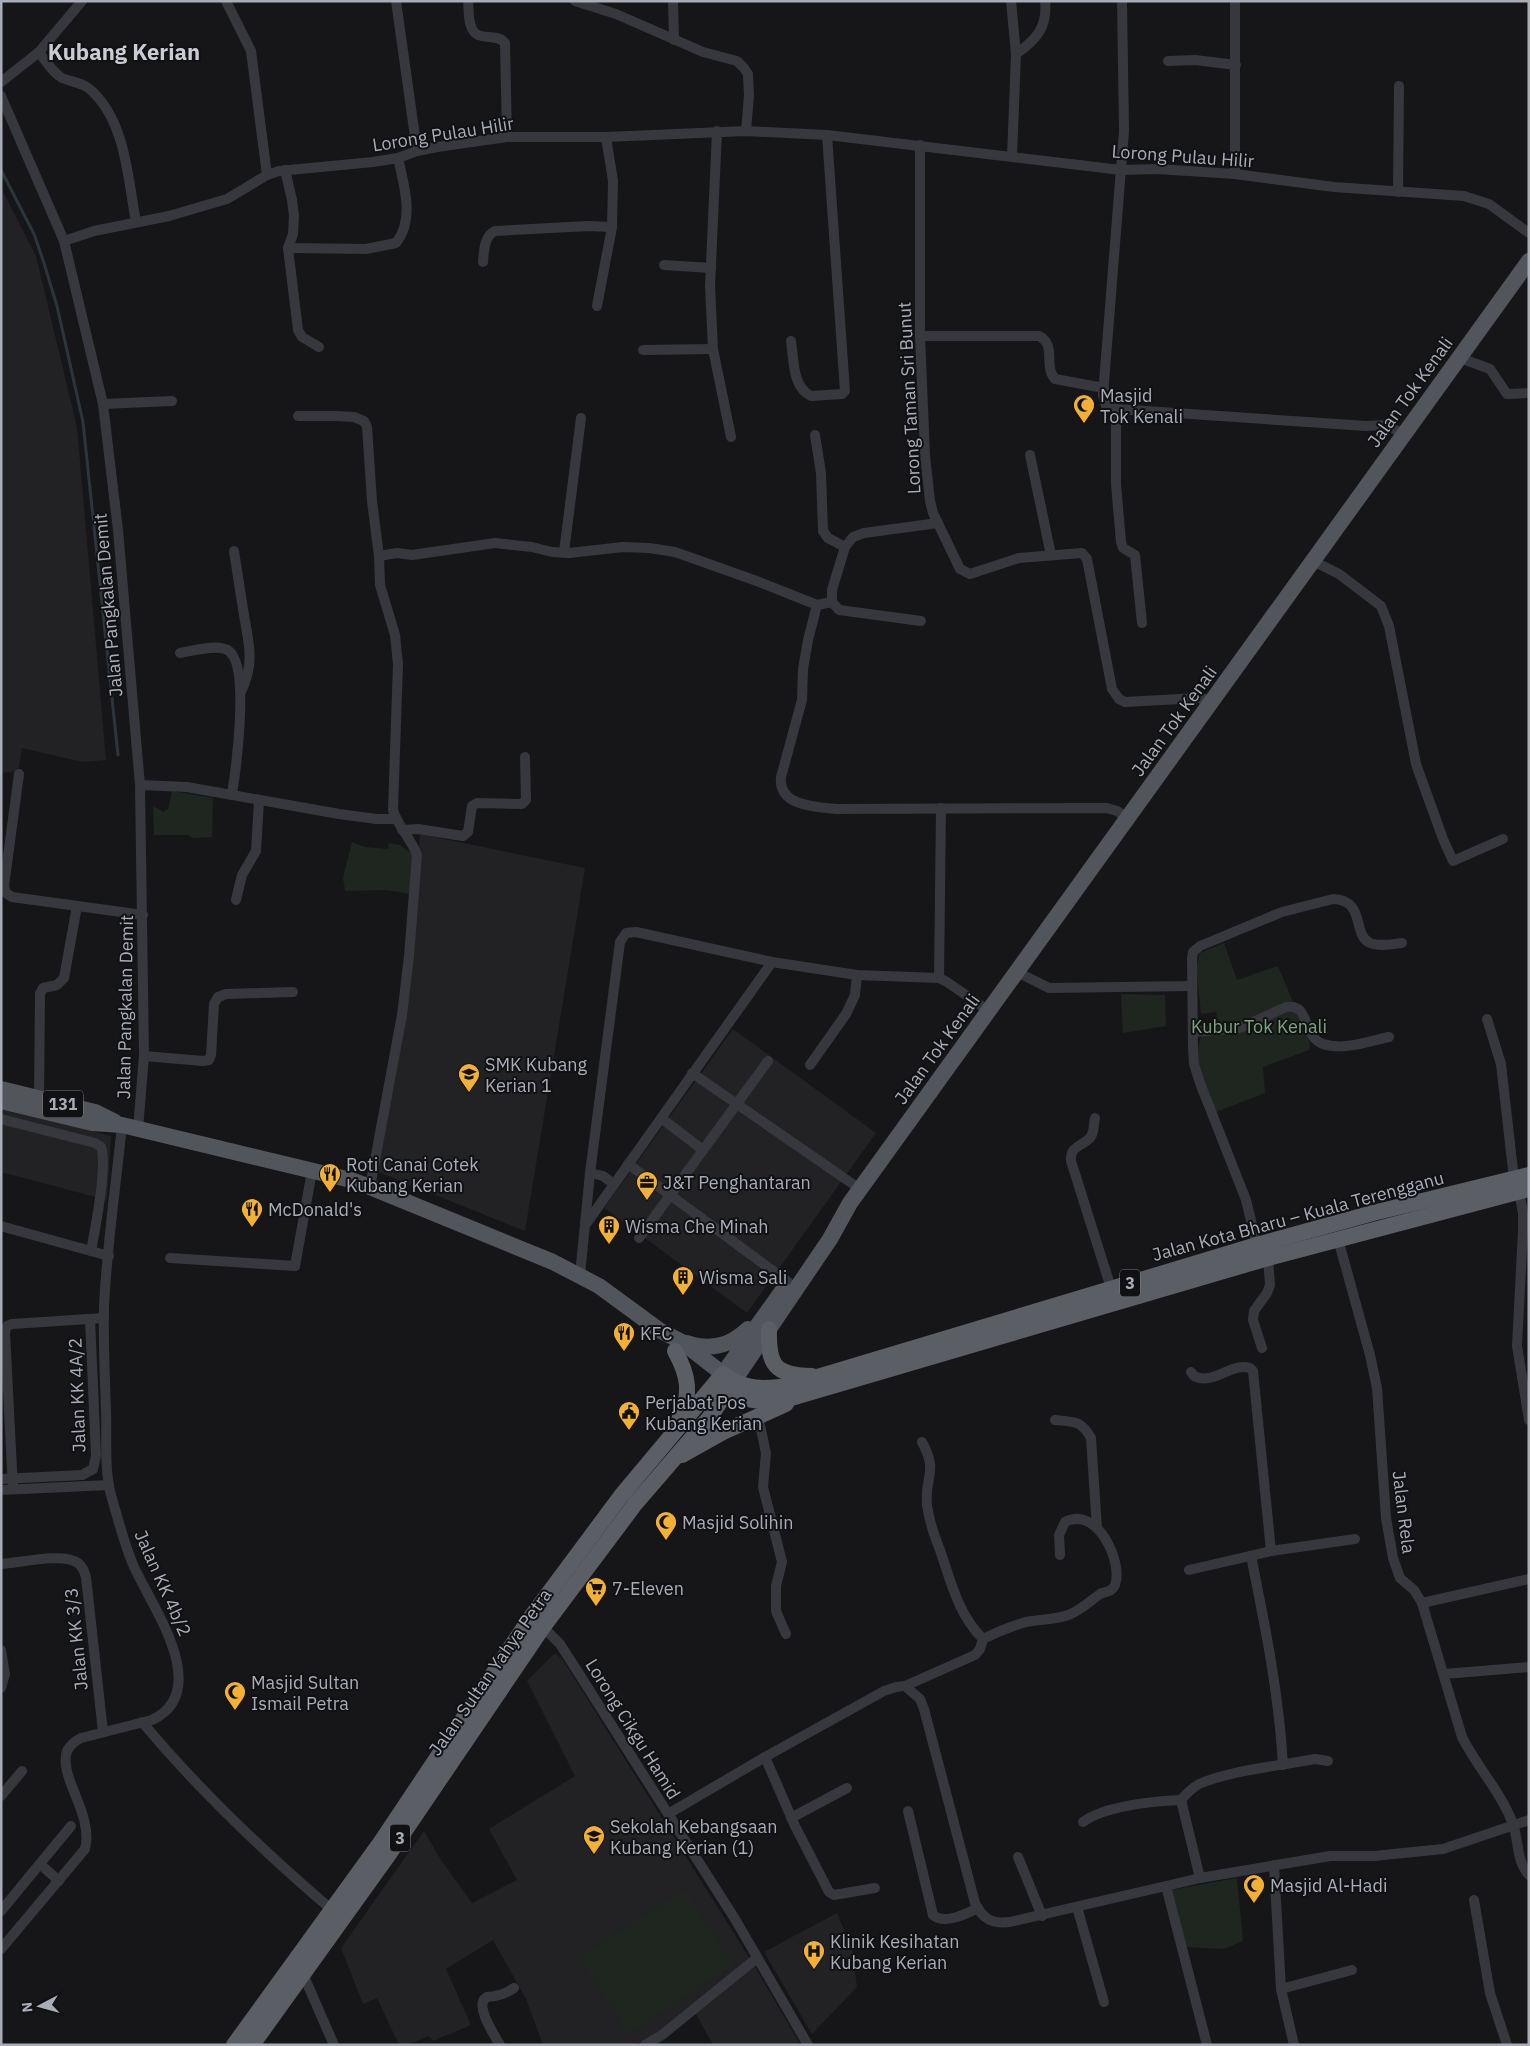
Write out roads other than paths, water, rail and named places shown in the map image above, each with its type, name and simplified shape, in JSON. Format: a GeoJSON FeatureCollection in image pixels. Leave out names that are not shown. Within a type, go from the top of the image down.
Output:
{"type":"FeatureCollection","features":[{"type":"Feature","properties":{"kind":"highway","name":"Jalan Kota Bharu – Kuala Terengganu"},"geometry":{"type":"LineString","coordinates":[[725,1383],[765,1389],[791,1385],[818,1384],[1338,1239],[1523,1183]]}},
{"type":"Feature","properties":{"kind":"highway","name":"Jalan Kota Bharu – Kuala Terengganu"},"geometry":{"type":"LineString","coordinates":[[818,1384],[1111,1288],[1257,1245],[1374,1213],[1523,1183]]}},
{"type":"Feature","properties":{"kind":"highway"},"geometry":{"type":"LineString","coordinates":[[769,1329],[768,1348],[770,1359],[777,1367],[818,1384]]}},
{"type":"Feature","properties":{"kind":"highway"},"geometry":{"type":"LineString","coordinates":[[671,1437],[683,1412],[687,1390],[685,1370],[679,1346]]}},
{"type":"Feature","properties":{"kind":"highway","name":"Jalan Sultan Yahya Petra"},"geometry":{"type":"LineString","coordinates":[[252,2045],[389,1854],[537,1622],[621,1496],[671,1437],[725,1383]]}},
{"type":"Feature","properties":{"kind":"highway","name":"Jalan Sultan Yahya Petra"},"geometry":{"type":"LineString","coordinates":[[234,2045],[537,1622],[710,1417],[725,1383]]}},
{"type":"Feature","properties":{"kind":"highway"},"geometry":{"type":"LineString","coordinates":[[673,1459],[818,1384]]}},
{"type":"Feature","properties":{"kind":"main road","name":"Jalan Tok Kenali"},"geometry":{"type":"LineString","coordinates":[[725,1383],[770,1307],[823,1233],[850,1203],[1529,261]]}},
{"type":"Feature","properties":{"kind":"main road","name":"131"},"geometry":{"type":"LineString","coordinates":[[1,1089],[95,1112],[122,1125]]}},
{"type":"Feature","properties":{"kind":"main road","name":"131"},"geometry":{"type":"LineString","coordinates":[[1,1101],[92,1123],[122,1125],[370,1187],[553,1262],[580,1275],[599,1286],[659,1330],[725,1383]]}},
{"type":"Feature","properties":{"kind":"main road","name":"Jalan Tok Kenali"},"geometry":{"type":"LineString","coordinates":[[769,1329],[830,1240],[850,1203]]}},
{"type":"Feature","properties":{"kind":"main road"},"geometry":{"type":"LineString","coordinates":[[679,1346],[708,1348],[725,1345],[740,1336],[770,1307]]}},
{"type":"Feature","properties":{"kind":"main road","name":"Jalan Sultan Yahya Petra"},"geometry":{"type":"LineString","coordinates":[[725,1383],[769,1329]]}},
{"type":"Feature","properties":{"kind":"street"},"geometry":{"type":"LineString","coordinates":[[1,82],[39,52],[82,1]]}},
{"type":"Feature","properties":{"kind":"street"},"geometry":{"type":"LineString","coordinates":[[226,1],[251,51],[267,175]]}},
{"type":"Feature","properties":{"kind":"street"},"geometry":{"type":"LineString","coordinates":[[396,1],[417,152]]}},
{"type":"Feature","properties":{"kind":"street"},"geometry":{"type":"LineString","coordinates":[[468,1],[471,27],[474,32],[478,36],[485,38],[496,36],[501,38],[504,43],[508,137]]}},
{"type":"Feature","properties":{"kind":"street"},"geometry":{"type":"LineString","coordinates":[[575,1],[616,14],[703,52],[737,61],[748,74],[749,95],[746,131]]}},
{"type":"Feature","properties":{"kind":"street"},"geometry":{"type":"LineString","coordinates":[[673,1],[674,40]]}},
{"type":"Feature","properties":{"kind":"street"},"geometry":{"type":"LineString","coordinates":[[1011,1],[1016,54],[1012,157]]}},
{"type":"Feature","properties":{"kind":"street"},"geometry":{"type":"LineString","coordinates":[[1016,54],[1040,34],[1045,23],[1045,1]]}},
{"type":"Feature","properties":{"kind":"street"},"geometry":{"type":"LineString","coordinates":[[1122,1],[1124,131],[1103,398],[1106,406],[1116,409],[1366,426],[1387,425],[1404,435]]}},
{"type":"Feature","properties":{"kind":"street"},"geometry":{"type":"LineString","coordinates":[[1235,174],[1236,1]]}},
{"type":"Feature","properties":{"kind":"street"},"geometry":{"type":"LineString","coordinates":[[39,52],[61,77],[81,83],[105,106],[118,135],[136,222]]}},
{"type":"Feature","properties":{"kind":"street"},"geometry":{"type":"LineString","coordinates":[[1168,61],[1195,60],[1236,65]]}},
{"type":"Feature","properties":{"kind":"street"},"geometry":{"type":"LineString","coordinates":[[1398,192],[1399,86]]}},
{"type":"Feature","properties":{"kind":"street","name":"Jalan Pangkalan Demit"},"geometry":{"type":"LineString","coordinates":[[1,96],[64,241],[103,404],[118,530],[140,785],[144,1056],[138,1129]]}},
{"type":"Feature","properties":{"kind":"street"},"geometry":{"type":"LineString","coordinates":[[717,131],[711,268],[714,349],[731,436]]}},
{"type":"Feature","properties":{"kind":"street","name":"Lorong Pulau Hilir"},"geometry":{"type":"LineString","coordinates":[[64,241],[94,231],[169,216],[227,199],[267,175],[285,170],[398,158],[417,152],[508,137],[606,137],[717,131],[826,135],[1121,170],[1157,169],[1235,174],[1334,187],[1464,196],[1489,204],[1529,232]]}},
{"type":"Feature","properties":{"kind":"street"},"geometry":{"type":"LineString","coordinates":[[791,341],[796,381],[807,394],[811,396],[842,394],[845,391],[826,135]]}},
{"type":"Feature","properties":{"kind":"street"},"geometry":{"type":"LineString","coordinates":[[597,306],[612,227],[613,181],[606,137]]}},
{"type":"Feature","properties":{"kind":"street","name":"Lorong Taman Sri Bunut"},"geometry":{"type":"LineString","coordinates":[[920,145],[920,336],[924,454],[931,508],[960,569],[966,574],[974,574],[1008,561],[1080,552],[1086,556],[1112,688],[1119,699],[1132,702],[1198,698],[1212,701]]}},
{"type":"Feature","properties":{"kind":"street"},"geometry":{"type":"LineString","coordinates":[[288,248],[366,249],[396,244],[403,235],[406,226],[407,210],[405,188],[398,158]]}},
{"type":"Feature","properties":{"kind":"street"},"geometry":{"type":"LineString","coordinates":[[285,170],[294,216],[293,234],[288,248],[298,330],[302,337],[319,347]]}},
{"type":"Feature","properties":{"kind":"street"},"geometry":{"type":"LineString","coordinates":[[483,262],[487,239],[490,233],[496,231],[588,226],[612,227]]}},
{"type":"Feature","properties":{"kind":"street"},"geometry":{"type":"LineString","coordinates":[[664,265],[711,268]]}},
{"type":"Feature","properties":{"kind":"street"},"geometry":{"type":"LineString","coordinates":[[920,336],[1040,336],[1048,344],[1049,368],[1055,379],[1104,388]]}},
{"type":"Feature","properties":{"kind":"street"},"geometry":{"type":"LineString","coordinates":[[643,350],[714,349]]}},
{"type":"Feature","properties":{"kind":"street"},"geometry":{"type":"LineString","coordinates":[[1460,358],[1490,369],[1506,394],[1529,393]]}},
{"type":"Feature","properties":{"kind":"street"},"geometry":{"type":"LineString","coordinates":[[103,404],[172,401]]}},
{"type":"Feature","properties":{"kind":"street"},"geometry":{"type":"LineString","coordinates":[[1116,409],[1116,484],[1121,542],[1123,548],[1135,555],[1142,623]]}},
{"type":"Feature","properties":{"kind":"street"},"geometry":{"type":"LineString","coordinates":[[298,416],[354,417],[364,421],[367,427],[380,585],[384,606],[395,635],[398,664],[392,803],[395,819],[413,844],[417,855],[402,1015],[370,1187]]}},
{"type":"Feature","properties":{"kind":"street"},"geometry":{"type":"LineString","coordinates":[[564,552],[581,418]]}},
{"type":"Feature","properties":{"kind":"street"},"geometry":{"type":"LineString","coordinates":[[815,434],[821,473],[823,531],[828,538],[845,547]]}},
{"type":"Feature","properties":{"kind":"street"},"geometry":{"type":"LineString","coordinates":[[1030,455],[1051,555]]}},
{"type":"Feature","properties":{"kind":"street"},"geometry":{"type":"LineString","coordinates":[[921,621],[839,610],[832,602],[832,590],[845,547],[853,537],[864,533],[938,523]]}},
{"type":"Feature","properties":{"kind":"street"},"geometry":{"type":"LineString","coordinates":[[379,556],[397,553],[412,555],[495,543],[564,552],[623,547],[648,548],[675,552],[817,605],[832,602]]}},
{"type":"Feature","properties":{"kind":"street"},"geometry":{"type":"LineString","coordinates":[[234,551],[251,660],[248,677],[241,693]]}},
{"type":"Feature","properties":{"kind":"street"},"geometry":{"type":"LineString","coordinates":[[1313,561],[1339,574],[1381,606],[1388,626],[1416,764],[1443,839],[1453,861],[1503,839]]}},
{"type":"Feature","properties":{"kind":"street"},"geometry":{"type":"LineString","coordinates":[[817,605],[803,669],[802,700],[781,777],[785,795],[797,802],[836,809],[1107,808],[1117,811],[1128,818]]}},
{"type":"Feature","properties":{"kind":"street"},"geometry":{"type":"LineString","coordinates":[[180,653],[222,648],[229,650],[237,663],[241,693],[232,794]]}},
{"type":"Feature","properties":{"kind":"street"},"geometry":{"type":"LineString","coordinates":[[402,830],[418,829],[464,836],[468,832],[472,806],[477,803],[522,804],[526,800],[527,790],[524,757]]}},
{"type":"Feature","properties":{"kind":"street"},"geometry":{"type":"LineString","coordinates":[[19,774],[4,890],[6,893],[12,898],[143,915]]}},
{"type":"Feature","properties":{"kind":"street"},"geometry":{"type":"LineString","coordinates":[[140,785],[187,787],[377,820],[395,819]]}},
{"type":"Feature","properties":{"kind":"street"},"geometry":{"type":"LineString","coordinates":[[236,900],[242,876],[256,852],[259,800]]}},
{"type":"Feature","properties":{"kind":"street"},"geometry":{"type":"LineString","coordinates":[[938,978],[940,808]]}},
{"type":"Feature","properties":{"kind":"street"},"geometry":{"type":"LineString","coordinates":[[1257,1245],[1246,1200],[1194,1064],[1193,952],[1200,946],[1282,912],[1333,899],[1342,899],[1348,902],[1354,910],[1365,938],[1369,943],[1375,945],[1402,943]]}},
{"type":"Feature","properties":{"kind":"street"},"geometry":{"type":"LineString","coordinates":[[39,1098],[40,994],[43,988],[57,985],[64,978],[77,906]]}},
{"type":"Feature","properties":{"kind":"street"},"geometry":{"type":"LineString","coordinates":[[580,1275],[590,1173],[622,937],[626,933],[636,932],[772,962],[857,975],[938,978],[948,982],[989,1011]]}},
{"type":"Feature","properties":{"kind":"street"},"geometry":{"type":"LineString","coordinates":[[585,1225],[772,962]]}},
{"type":"Feature","properties":{"kind":"street"},"geometry":{"type":"LineString","coordinates":[[1017,972],[1049,988],[1192,986]]}},
{"type":"Feature","properties":{"kind":"street"},"geometry":{"type":"LineString","coordinates":[[810,1065],[846,1014],[856,992],[857,975]]}},
{"type":"Feature","properties":{"kind":"street"},"geometry":{"type":"LineString","coordinates":[[144,1056],[209,1060],[211,1055],[214,1004],[218,997],[226,994],[292,992]]}},
{"type":"Feature","properties":{"kind":"street"},"geometry":{"type":"LineString","coordinates":[[1193,1032],[1240,1028],[1286,1007],[1293,1006],[1300,1009],[1313,1038],[1323,1044],[1338,1047],[1389,1037]]}},
{"type":"Feature","properties":{"kind":"street"},"geometry":{"type":"LineString","coordinates":[[1487,1019],[1501,1064],[1523,1183],[1523,1231],[1516,1346],[1529,1420]]}},
{"type":"Feature","properties":{"kind":"street"},"geometry":{"type":"LineString","coordinates":[[639,1238],[768,1061]]}},
{"type":"Feature","properties":{"kind":"street"},"geometry":{"type":"LineString","coordinates":[[692,1073],[860,1189]]}},
{"type":"Feature","properties":{"kind":"street"},"geometry":{"type":"LineString","coordinates":[[661,1118],[704,1150]]}},
{"type":"Feature","properties":{"kind":"street"},"geometry":{"type":"LineString","coordinates":[[1095,1118],[1094,1132],[1090,1138],[1074,1148],[1070,1154],[1111,1288]]}},
{"type":"Feature","properties":{"kind":"street"},"geometry":{"type":"LineString","coordinates":[[1,1119],[95,1143],[101,1147],[103,1155],[100,1205],[91,1251]]}},
{"type":"Feature","properties":{"kind":"street","name":"Jalan KK 4b/2"},"geometry":{"type":"LineString","coordinates":[[1,1949],[81,1855],[87,1840],[86,1821],[68,1770],[67,1751],[72,1743],[81,1738],[162,1715],[171,1706],[180,1681],[179,1664],[174,1649],[134,1566],[108,1482],[104,1318],[122,1125]]}},
{"type":"Feature","properties":{"kind":"street"},"geometry":{"type":"LineString","coordinates":[[628,1164],[788,1282]]}},
{"type":"Feature","properties":{"kind":"street"},"geometry":{"type":"LineString","coordinates":[[170,1258],[295,1266],[312,1171]]}},
{"type":"Feature","properties":{"kind":"street"},"geometry":{"type":"LineString","coordinates":[[590,1173],[603,1176],[614,1184]]}},
{"type":"Feature","properties":{"kind":"street"},"geometry":{"type":"LineString","coordinates":[[1,1226],[109,1256]]}},
{"type":"Feature","properties":{"kind":"street","name":"Jalan Rela"},"geometry":{"type":"LineString","coordinates":[[1338,1239],[1370,1355],[1377,1388],[1386,1518],[1393,1558],[1400,1578],[1414,1590],[1422,1603],[1462,1737],[1472,1756],[1495,1786],[1513,1824],[1523,1869],[1529,1875]]}},
{"type":"Feature","properties":{"kind":"street"},"geometry":{"type":"LineString","coordinates":[[1262,1348],[1253,1320],[1254,1311],[1267,1293],[1270,1285],[1268,1258]]}},
{"type":"Feature","properties":{"kind":"street"},"geometry":{"type":"LineString","coordinates":[[13,1489],[6,1329],[12,1324],[104,1318]]}},
{"type":"Feature","properties":{"kind":"street","name":"Jalan KK 4A/2"},"geometry":{"type":"LineString","coordinates":[[1,1479],[82,1475],[93,1469],[96,1456],[90,1319]]}},
{"type":"Feature","properties":{"kind":"street"},"geometry":{"type":"LineString","coordinates":[[1191,1372],[1194,1376],[1206,1379],[1242,1367],[1250,1368],[1252,1371],[1271,1551]]}},
{"type":"Feature","properties":{"kind":"street"},"geometry":{"type":"LineString","coordinates":[[758,1416],[766,1453],[763,1487],[782,1562],[781,1574],[776,1586],[776,1611],[786,1634]]}},
{"type":"Feature","properties":{"kind":"street"},"geometry":{"type":"LineString","coordinates":[[1055,1420],[1079,1423],[1086,1428],[1091,1438],[1097,1528]]}},
{"type":"Feature","properties":{"kind":"street"},"geometry":{"type":"LineString","coordinates":[[922,1442],[931,1464],[932,1474],[927,1487],[930,1524],[950,1583],[963,1614],[983,1639]]}},
{"type":"Feature","properties":{"kind":"street"},"geometry":{"type":"LineString","coordinates":[[93,1469],[108,1482]]}},
{"type":"Feature","properties":{"kind":"street"},"geometry":{"type":"LineString","coordinates":[[1,1490],[108,1482]]}},
{"type":"Feature","properties":{"kind":"street"},"geometry":{"type":"LineString","coordinates":[[983,1639],[1025,1623],[1069,1615],[1102,1593],[1111,1590],[1115,1585],[1113,1551],[1097,1528],[1083,1518],[1070,1519],[1065,1522],[1059,1535],[1060,1555]]}},
{"type":"Feature","properties":{"kind":"street"},"geometry":{"type":"LineString","coordinates":[[1189,1570],[1271,1551],[1355,1538]]}},
{"type":"Feature","properties":{"kind":"street"},"geometry":{"type":"LineString","coordinates":[[1251,1556],[1270,1647],[1278,1702],[1283,1765]]}},
{"type":"Feature","properties":{"kind":"street","name":"Jalan KK 3/3"},"geometry":{"type":"LineString","coordinates":[[1,1564],[61,1558],[78,1563],[83,1568],[86,1577],[103,1732]]}},
{"type":"Feature","properties":{"kind":"street"},"geometry":{"type":"LineString","coordinates":[[1422,1603],[1529,1579]]}},
{"type":"Feature","properties":{"kind":"street","name":"Lorong Cikgu Hamid"},"geometry":{"type":"LineString","coordinates":[[537,1622],[560,1644],[757,1958],[807,2045]]}},
{"type":"Feature","properties":{"kind":"street"},"geometry":{"type":"LineString","coordinates":[[668,1814],[765,1757],[884,1691],[905,1686],[975,1655],[980,1649],[983,1639]]}},
{"type":"Feature","properties":{"kind":"street"},"geometry":{"type":"LineString","coordinates":[[1,1650],[5,1674],[1,1688]]}},
{"type":"Feature","properties":{"kind":"street"},"geometry":{"type":"LineString","coordinates":[[1444,1674],[1529,1667]]}},
{"type":"Feature","properties":{"kind":"street"},"geometry":{"type":"LineString","coordinates":[[905,1686],[920,1699],[924,1709],[980,1914],[988,1920],[998,1923],[1042,1916],[1200,1878],[1274,1865],[1330,1856],[1374,1856],[1443,1849],[1529,1820]]}},
{"type":"Feature","properties":{"kind":"street"},"geometry":{"type":"LineString","coordinates":[[142,1722],[180,1768],[296,1880],[332,1910]]}},
{"type":"Feature","properties":{"kind":"street"},"geometry":{"type":"LineString","coordinates":[[765,1757],[791,1818],[830,1894],[836,1895],[875,1888]]}},
{"type":"Feature","properties":{"kind":"street"},"geometry":{"type":"LineString","coordinates":[[1083,1822],[1089,1817],[1120,1808],[1181,1800],[1198,1785],[1236,1774],[1315,1759],[1328,1761]]}},
{"type":"Feature","properties":{"kind":"street"},"geometry":{"type":"LineString","coordinates":[[1,1796],[22,1771]]}},
{"type":"Feature","properties":{"kind":"street"},"geometry":{"type":"LineString","coordinates":[[791,1818],[847,1788]]}},
{"type":"Feature","properties":{"kind":"street"},"geometry":{"type":"LineString","coordinates":[[1181,1800],[1200,1878]]}},
{"type":"Feature","properties":{"kind":"street"},"geometry":{"type":"LineString","coordinates":[[908,1811],[933,1915],[942,1919],[963,1915],[978,1908]]}},
{"type":"Feature","properties":{"kind":"street"},"geometry":{"type":"LineString","coordinates":[[1,1911],[71,1826]]}},
{"type":"Feature","properties":{"kind":"street"},"geometry":{"type":"LineString","coordinates":[[1018,1857],[1042,1916]]}},
{"type":"Feature","properties":{"kind":"street"},"geometry":{"type":"LineString","coordinates":[[40,1864],[59,1881]]}},
{"type":"Feature","properties":{"kind":"street"},"geometry":{"type":"LineString","coordinates":[[1274,1865],[1281,1989],[1294,2045]]}},
{"type":"Feature","properties":{"kind":"street"},"geometry":{"type":"LineString","coordinates":[[1166,1886],[1207,2045]]}},
{"type":"Feature","properties":{"kind":"street"},"geometry":{"type":"LineString","coordinates":[[1474,1900],[1490,1993],[1507,2045]]}},
{"type":"Feature","properties":{"kind":"street"},"geometry":{"type":"LineString","coordinates":[[1077,1908],[1104,2002]]}},
{"type":"Feature","properties":{"kind":"street"},"geometry":{"type":"LineString","coordinates":[[645,2045],[662,2035],[757,1958]]}},
{"type":"Feature","properties":{"kind":"street"},"geometry":{"type":"LineString","coordinates":[[1281,1989],[1352,1970]]}},
{"type":"Feature","properties":{"kind":"street"},"geometry":{"type":"LineString","coordinates":[[303,1974],[334,2045]]}},
{"type":"Feature","properties":{"kind":"street"},"geometry":{"type":"LineString","coordinates":[[500,2045],[484,2015],[482,2009],[483,2002],[487,1997],[502,1994],[514,1988]]}},
{"type":"Feature","properties":{"kind":"waterway"},"geometry":{"type":"LineString","coordinates":[[1,170],[34,234],[43,260],[57,306],[83,422],[118,755]]}},
{"type":"Feature","properties":{"kind":"place","name":"Masjid Tok Kenali"},"geometry":{"type":"Point","coordinates":[1084,424]}},
{"type":"Feature","properties":{"kind":"place","name":"SMK Kubang Kerian 1"},"geometry":{"type":"Point","coordinates":[469,1093]}},
{"type":"Feature","properties":{"kind":"place","name":"Roti Canai Cotek Kubang Kerian"},"geometry":{"type":"Point","coordinates":[330,1193]}},
{"type":"Feature","properties":{"kind":"place","name":"J&T Penghantaran"},"geometry":{"type":"Point","coordinates":[647,1201]}},
{"type":"Feature","properties":{"kind":"place","name":"McDonald's"},"geometry":{"type":"Point","coordinates":[252,1228]}},
{"type":"Feature","properties":{"kind":"place","name":"Wisma Che Minah"},"geometry":{"type":"Point","coordinates":[609,1245]}},
{"type":"Feature","properties":{"kind":"place","name":"Wisma Sali"},"geometry":{"type":"Point","coordinates":[683,1296]}},
{"type":"Feature","properties":{"kind":"place","name":"KFC"},"geometry":{"type":"Point","coordinates":[624,1352]}},
{"type":"Feature","properties":{"kind":"place","name":"Perjabat Pos Kubang Kerian"},"geometry":{"type":"Point","coordinates":[629,1431]}},
{"type":"Feature","properties":{"kind":"place","name":"Masjid Solihin"},"geometry":{"type":"Point","coordinates":[666,1541]}},
{"type":"Feature","properties":{"kind":"place","name":"7-Eleven"},"geometry":{"type":"Point","coordinates":[596,1607]}},
{"type":"Feature","properties":{"kind":"place","name":"Masjid Sultan Ismail Petra"},"geometry":{"type":"Point","coordinates":[235,1711]}},
{"type":"Feature","properties":{"kind":"place","name":"Sekolah Kebangsaan Kubang Kerian (1)"},"geometry":{"type":"Point","coordinates":[594,1855]}},
{"type":"Feature","properties":{"kind":"place","name":"Masjid Al-Hadi"},"geometry":{"type":"Point","coordinates":[1254,1904]}},
{"type":"Feature","properties":{"kind":"place","name":"Klinik Kesihatan Kubang Kerian"},"geometry":{"type":"Point","coordinates":[814,1970]}},
{"type":"Feature","properties":{"kind":"district","name":"Kubang Kerian"},"geometry":{"type":"Point","coordinates":[124,51]}},
{"type":"Feature","properties":{"kind":"park label","name":"Kubur Tok Kenali"},"geometry":{"type":"Point","coordinates":[1259,1026]}}]}
